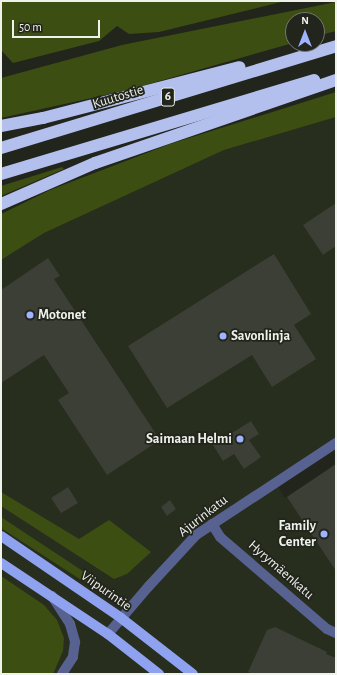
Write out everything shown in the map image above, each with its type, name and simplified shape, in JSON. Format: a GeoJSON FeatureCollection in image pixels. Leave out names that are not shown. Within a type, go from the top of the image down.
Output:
{"type":"FeatureCollection","features":[{"type":"Feature","properties":{"kind":"highway"},"geometry":{"type":"LineString","coordinates":[[1,126],[43,118],[336,42]]}},
{"type":"Feature","properties":{"kind":"highway","name":"Kuutostie"},"geometry":{"type":"LineString","coordinates":[[1,148],[336,46]]}},
{"type":"Feature","properties":{"kind":"highway","name":"6"},"geometry":{"type":"LineString","coordinates":[[1,174],[336,73]]}},
{"type":"Feature","properties":{"kind":"highway"},"geometry":{"type":"LineString","coordinates":[[1,204],[95,163],[336,80]]}},
{"type":"Feature","properties":{"kind":"main road","name":"Viipurintie"},"geometry":{"type":"LineString","coordinates":[[1,536],[121,618],[192,674]]}},
{"type":"Feature","properties":{"kind":"main road"},"geometry":{"type":"LineString","coordinates":[[1,563],[108,634],[159,674]]}},
{"type":"Feature","properties":{"kind":"street","name":"Ajurinkatu"},"geometry":{"type":"LineString","coordinates":[[108,634],[196,535],[336,443]]}},
{"type":"Feature","properties":{"kind":"street","name":"Hyrymäenkatu"},"geometry":{"type":"LineString","coordinates":[[212,524],[220,537],[327,629],[336,634]]}},
{"type":"Feature","properties":{"kind":"street"},"geometry":{"type":"LineString","coordinates":[[52,596],[70,624],[75,642],[73,656],[62,674]]}},
{"type":"Feature","properties":{"kind":"shaded area"},"geometry":{"type":"Polygon","coordinates":[[[336,117],[336,443],[275,482],[285,498],[336,464],[336,674],[1,674],[1,260],[44,233],[224,150],[336,117]]]}},
{"type":"Feature","properties":{"kind":"green space"},"geometry":{"type":"Polygon","coordinates":[[[1,1],[285,1],[159,32],[129,34],[117,26],[99,41],[13,63],[1,50],[1,1]]]}},
{"type":"Feature","properties":{"kind":"green space"},"geometry":{"type":"Polygon","coordinates":[[[336,2],[336,31],[325,34],[325,12],[286,12],[336,2]]]}},
{"type":"Feature","properties":{"kind":"green space"},"geometry":{"type":"Polygon","coordinates":[[[285,12],[285,45],[128,90],[1,118],[1,78],[122,45],[285,12]]]}},
{"type":"Feature","properties":{"kind":"green space"},"geometry":{"type":"Polygon","coordinates":[[[336,92],[336,117],[224,150],[44,233],[1,260],[1,214],[50,190],[170,144],[336,92]]]}},
{"type":"Feature","properties":{"kind":"green space"},"geometry":{"type":"Polygon","coordinates":[[[62,167],[64,169],[1,196],[1,186],[62,167]]]}},
{"type":"Feature","properties":{"kind":"green space"},"geometry":{"type":"Polygon","coordinates":[[[1,492],[79,539],[109,520],[151,552],[127,574],[114,579],[1,506],[1,492]]]}},
{"type":"Feature","properties":{"kind":"green space"},"geometry":{"type":"Polygon","coordinates":[[[1,517],[113,591],[116,595],[106,594],[89,585],[1,528],[1,517]]]}},
{"type":"Feature","properties":{"kind":"green space"},"geometry":{"type":"Polygon","coordinates":[[[1,576],[44,605],[57,620],[64,638],[63,651],[53,674],[1,674],[1,576]]]}},
{"type":"Feature","properties":{"kind":"building"},"geometry":{"type":"Polygon","coordinates":[[[336,203],[336,246],[323,255],[303,225],[336,203]]]}},
{"type":"Feature","properties":{"kind":"building","name":"Savonlinja"},"geometry":{"type":"Polygon","coordinates":[[[274,254],[311,314],[294,325],[316,359],[272,387],[252,355],[167,408],[128,346],[274,254]]]}},
{"type":"Feature","properties":{"kind":"building"},"geometry":{"type":"Polygon","coordinates":[[[48,258],[60,276],[54,279],[160,440],[107,475],[58,400],[69,393],[44,355],[1,383],[1,290],[48,258]]]}},
{"type":"Feature","properties":{"kind":"building"},"geometry":{"type":"Polygon","coordinates":[[[251,421],[259,434],[249,440],[261,457],[244,469],[234,454],[223,461],[213,445],[251,421]]]}},
{"type":"Feature","properties":{"kind":"building","name":"Family Center"},"geometry":{"type":"Polygon","coordinates":[[[336,464],[336,571],[287,497],[336,464]]]}},
{"type":"Feature","properties":{"kind":"building"},"geometry":{"type":"Polygon","coordinates":[[[68,487],[78,503],[61,513],[51,498],[68,487]]]}},
{"type":"Feature","properties":{"kind":"building"},"geometry":{"type":"Polygon","coordinates":[[[170,500],[176,509],[167,516],[161,507],[170,500]]]}},
{"type":"Feature","properties":{"kind":"building"},"geometry":{"type":"Polygon","coordinates":[[[275,627],[327,652],[326,654],[336,658],[336,674],[253,674],[248,672],[267,630],[275,627]]]}},
{"type":"Feature","properties":{"kind":"place","name":"Motonet"},"geometry":{"type":"Point","coordinates":[30,315]}},
{"type":"Feature","properties":{"kind":"place","name":"Savonlinja"},"geometry":{"type":"Point","coordinates":[223,336]}},
{"type":"Feature","properties":{"kind":"place","name":"Saimaan Helmi"},"geometry":{"type":"Point","coordinates":[240,439]}},
{"type":"Feature","properties":{"kind":"place","name":"Family Center"},"geometry":{"type":"Point","coordinates":[324,534]}}]}
